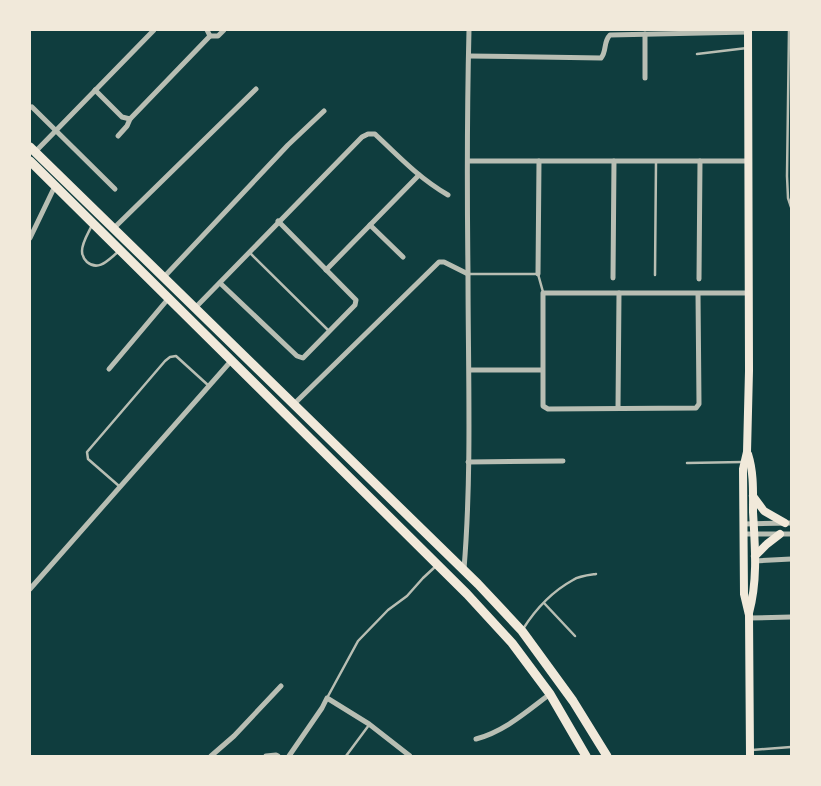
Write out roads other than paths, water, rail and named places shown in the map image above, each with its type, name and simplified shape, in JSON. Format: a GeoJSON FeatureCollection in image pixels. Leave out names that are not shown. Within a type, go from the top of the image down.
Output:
{"type":"FeatureCollection","features":[{"type":"Feature","properties":{"kind":"highway"},"geometry":{"type":"LineString","coordinates":[[32,149],[464,570],[522,631],[573,701],[607,756]]}},
{"type":"Feature","properties":{"kind":"highway"},"geometry":{"type":"LineString","coordinates":[[30,161],[166,301],[231,361],[438,565],[512,643],[550,694],[586,756]]}},
{"type":"Feature","properties":{"kind":"main road"},"geometry":{"type":"LineString","coordinates":[[748,31],[749,371],[747,452],[743,469],[744,594],[749,617],[750,753]]}},
{"type":"Feature","properties":{"kind":"main road"},"geometry":{"type":"LineString","coordinates":[[747,452],[752,469],[755,558],[755,593],[749,617]]}},
{"type":"Feature","properties":{"kind":"main road"},"geometry":{"type":"LineString","coordinates":[[753,496],[764,511],[788,523]]}},
{"type":"Feature","properties":{"kind":"main road"},"geometry":{"type":"LineString","coordinates":[[755,558],[767,544],[780,534]]}},
{"type":"Feature","properties":{"kind":"street"},"geometry":{"type":"LineString","coordinates":[[32,149],[56,131],[154,30]]}},
{"type":"Feature","properties":{"kind":"street"},"geometry":{"type":"LineString","coordinates":[[207,30],[210,36]]}},
{"type":"Feature","properties":{"kind":"street"},"geometry":{"type":"LineString","coordinates":[[118,136],[127,126],[130,119],[210,36],[218,36],[224,30]]}},
{"type":"Feature","properties":{"kind":"street"},"geometry":{"type":"LineString","coordinates":[[464,570],[467,532],[470,370],[468,274],[469,30]]}},
{"type":"Feature","properties":{"kind":"street"},"geometry":{"type":"LineString","coordinates":[[469,56],[601,58],[604,54],[606,40],[610,35],[748,31]]}},
{"type":"Feature","properties":{"kind":"street"},"geometry":{"type":"LineString","coordinates":[[645,34],[645,78]]}},
{"type":"Feature","properties":{"kind":"street"},"geometry":{"type":"LineString","coordinates":[[114,228],[256,89]]}},
{"type":"Feature","properties":{"kind":"street"},"geometry":{"type":"LineString","coordinates":[[95,90],[122,117],[130,119]]}},
{"type":"Feature","properties":{"kind":"street"},"geometry":{"type":"LineString","coordinates":[[32,107],[114,189]]}},
{"type":"Feature","properties":{"kind":"street"},"geometry":{"type":"LineString","coordinates":[[164,277],[288,145],[324,111]]}},
{"type":"Feature","properties":{"kind":"street"},"geometry":{"type":"LineString","coordinates":[[195,308],[278,221],[362,137],[368,134],[375,134],[432,186],[448,194]]}},
{"type":"Feature","properties":{"kind":"street"},"geometry":{"type":"LineString","coordinates":[[469,161],[749,161]]}},
{"type":"Feature","properties":{"kind":"street"},"geometry":{"type":"LineString","coordinates":[[538,274],[539,161]]}},
{"type":"Feature","properties":{"kind":"street"},"geometry":{"type":"LineString","coordinates":[[614,161],[614,278]]}},
{"type":"Feature","properties":{"kind":"street"},"geometry":{"type":"LineString","coordinates":[[699,279],[700,161]]}},
{"type":"Feature","properties":{"kind":"street"},"geometry":{"type":"LineString","coordinates":[[326,270],[419,175]]}},
{"type":"Feature","properties":{"kind":"street"},"geometry":{"type":"LineString","coordinates":[[30,238],[55,186]]}},
{"type":"Feature","properties":{"kind":"street"},"geometry":{"type":"LineString","coordinates":[[220,282],[297,356],[303,358],[355,306],[356,300],[278,221]]}},
{"type":"Feature","properties":{"kind":"street"},"geometry":{"type":"LineString","coordinates":[[370,225],[403,257]]}},
{"type":"Feature","properties":{"kind":"street"},"geometry":{"type":"LineString","coordinates":[[294,404],[439,262],[444,262],[468,274]]}},
{"type":"Feature","properties":{"kind":"street"},"geometry":{"type":"LineString","coordinates":[[698,293],[698,406],[696,408],[545,408],[543,406],[543,293],[619,293],[698,293],[748,293]]}},
{"type":"Feature","properties":{"kind":"street"},"geometry":{"type":"LineString","coordinates":[[618,408],[619,293]]}},
{"type":"Feature","properties":{"kind":"street"},"geometry":{"type":"LineString","coordinates":[[109,369],[166,301]]}},
{"type":"Feature","properties":{"kind":"street"},"geometry":{"type":"LineString","coordinates":[[30,589],[231,361]]}},
{"type":"Feature","properties":{"kind":"street"},"geometry":{"type":"LineString","coordinates":[[470,370],[542,370]]}},
{"type":"Feature","properties":{"kind":"street"},"geometry":{"type":"LineString","coordinates":[[468,462],[563,461]]}},
{"type":"Feature","properties":{"kind":"street"},"geometry":{"type":"LineString","coordinates":[[744,524],[788,523]]}},
{"type":"Feature","properties":{"kind":"street"},"geometry":{"type":"LineString","coordinates":[[744,534],[791,534]]}},
{"type":"Feature","properties":{"kind":"street"},"geometry":{"type":"LineString","coordinates":[[755,558],[791,559]]}},
{"type":"Feature","properties":{"kind":"street"},"geometry":{"type":"LineString","coordinates":[[749,617],[791,617]]}},
{"type":"Feature","properties":{"kind":"street"},"geometry":{"type":"LineString","coordinates":[[211,756],[234,736],[281,686]]}},
{"type":"Feature","properties":{"kind":"street"},"geometry":{"type":"LineString","coordinates":[[476,739],[504,728],[550,694]]}},
{"type":"Feature","properties":{"kind":"street"},"geometry":{"type":"LineString","coordinates":[[289,756],[327,698],[369,724],[410,756]]}},
{"type":"Feature","properties":{"kind":"street"},"geometry":{"type":"LineString","coordinates":[[266,756],[278,756]]}},
{"type":"Feature","properties":{"kind":"lane"},"geometry":{"type":"LineString","coordinates":[[789,30],[787,176],[788,198],[791,207]]}},
{"type":"Feature","properties":{"kind":"lane"},"geometry":{"type":"LineString","coordinates":[[697,54],[748,47]]}},
{"type":"Feature","properties":{"kind":"lane"},"geometry":{"type":"LineString","coordinates":[[655,275],[656,161]]}},
{"type":"Feature","properties":{"kind":"lane"},"geometry":{"type":"LineString","coordinates":[[93,224],[82,249],[84,259],[95,266],[103,265],[119,251]]}},
{"type":"Feature","properties":{"kind":"lane"},"geometry":{"type":"LineString","coordinates":[[249,252],[329,331]]}},
{"type":"Feature","properties":{"kind":"lane"},"geometry":{"type":"LineString","coordinates":[[468,274],[538,274],[543,293]]}},
{"type":"Feature","properties":{"kind":"lane"},"geometry":{"type":"LineString","coordinates":[[120,487],[88,459],[86,452],[165,361],[170,357],[176,356],[209,386]]}},
{"type":"Feature","properties":{"kind":"lane"},"geometry":{"type":"LineString","coordinates":[[687,463],[745,462]]}},
{"type":"Feature","properties":{"kind":"lane"},"geometry":{"type":"LineString","coordinates":[[327,698],[358,641],[388,610],[407,596],[422,578],[438,565]]}},
{"type":"Feature","properties":{"kind":"lane"},"geometry":{"type":"LineString","coordinates":[[522,631],[532,614],[574,579],[596,574]]}},
{"type":"Feature","properties":{"kind":"lane"},"geometry":{"type":"LineString","coordinates":[[544,603],[576,636]]}},
{"type":"Feature","properties":{"kind":"lane"},"geometry":{"type":"LineString","coordinates":[[346,756],[369,724]]}},
{"type":"Feature","properties":{"kind":"lane"},"geometry":{"type":"LineString","coordinates":[[750,753],[791,747]]}}]}
